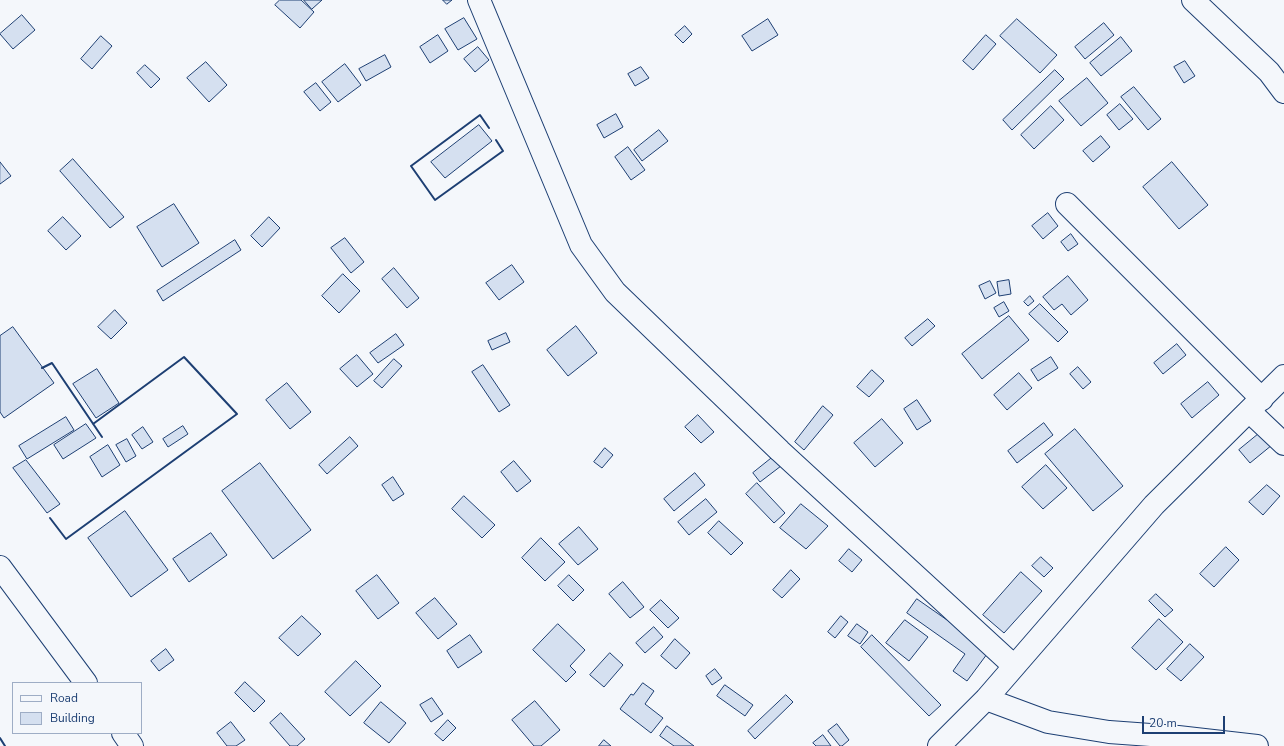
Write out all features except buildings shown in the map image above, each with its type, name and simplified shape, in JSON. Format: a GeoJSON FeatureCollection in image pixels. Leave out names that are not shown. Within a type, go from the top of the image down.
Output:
{"type":"FeatureCollection","features":[{"type":"Feature","properties":{"kind":"main road"},"geometry":{"type":"LineString","coordinates":[[479,0],[581,245],[615,292],[780,451],[1014,666]]}},
{"type":"Feature","properties":{"kind":"main road"},"geometry":{"type":"LineString","coordinates":[[1193,0],[1269,72],[1284,92]]}},
{"type":"Feature","properties":{"kind":"main road"},"geometry":{"type":"LineString","coordinates":[[1067,204],[1256,405],[1284,444]]}},
{"type":"Feature","properties":{"kind":"main road"},"geometry":{"type":"LineString","coordinates":[[939,746],[986,699],[1154,505],[1284,376]]}},
{"type":"Feature","properties":{"kind":"main road"},"geometry":{"type":"LineString","coordinates":[[0,567],[85,682]]}},
{"type":"Feature","properties":{"kind":"main road"},"geometry":{"type":"LineString","coordinates":[[986,699],[1048,722],[1109,732],[1178,737],[1257,746]]}},
{"type":"Feature","properties":{"kind":"main road"},"geometry":{"type":"LineString","coordinates":[[124,734],[132,746]]}},
{"type":"Feature","properties":{"kind":"wall"},"geometry":{"type":"LineString","coordinates":[[489,128],[480,115],[411,166],[435,200],[503,151],[496,140]]}},
{"type":"Feature","properties":{"kind":"wall"},"geometry":{"type":"LineString","coordinates":[[50,518],[66,539],[237,414],[184,357],[93,424]]}},
{"type":"Feature","properties":{"kind":"wall"},"geometry":{"type":"LineString","coordinates":[[42,368],[52,363],[102,437]]}},
{"type":"Feature","properties":{"kind":"wall"},"geometry":{"type":"LineString","coordinates":[[0,738],[5,746]]}}]}
